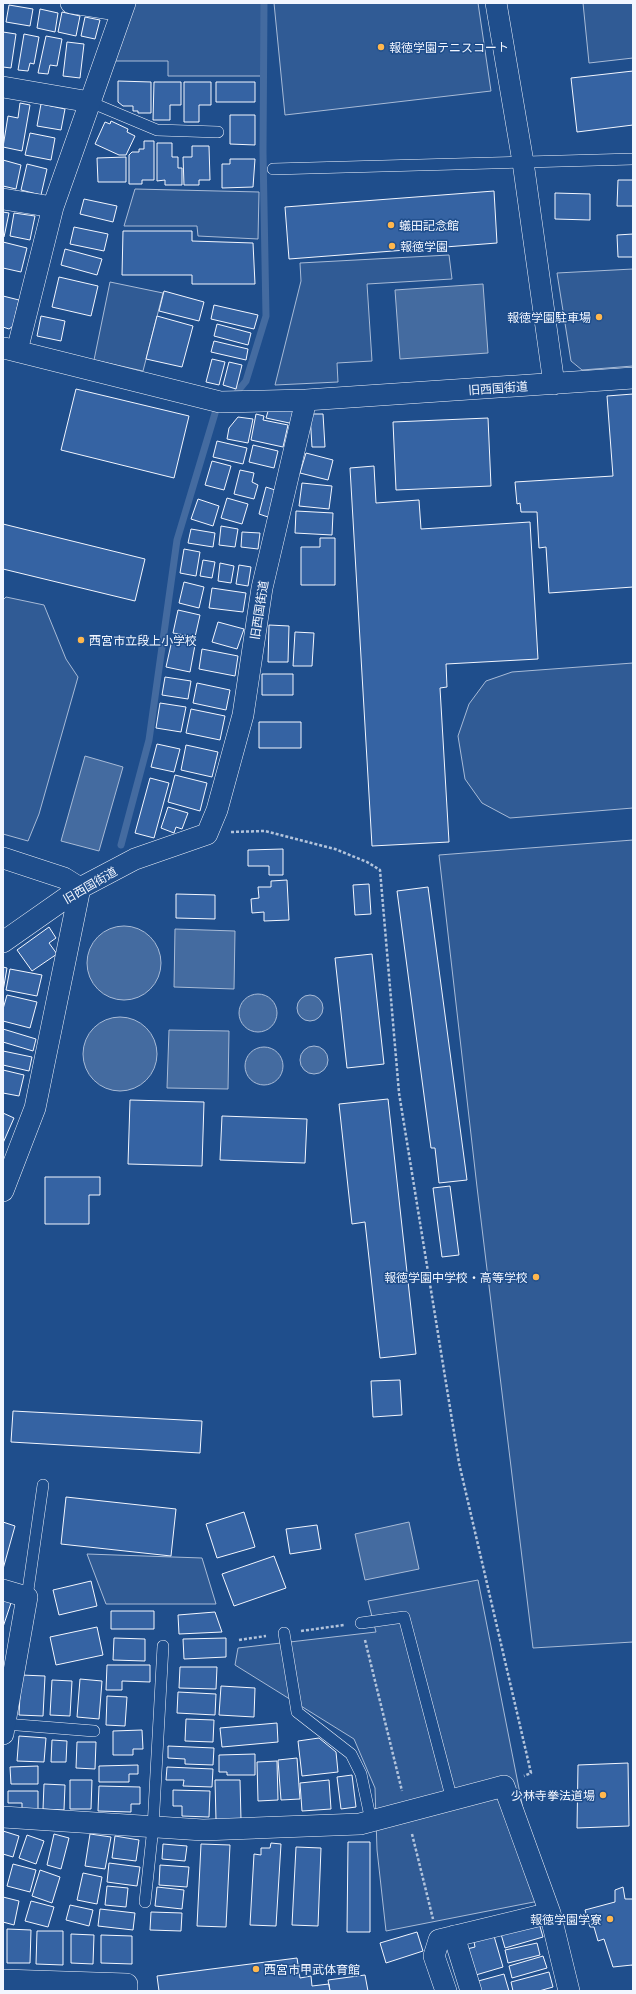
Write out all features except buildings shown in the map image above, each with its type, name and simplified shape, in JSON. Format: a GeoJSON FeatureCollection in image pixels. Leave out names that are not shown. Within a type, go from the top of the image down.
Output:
{"type":"FeatureCollection","features":[{"type":"Feature","properties":{"kind":"street"},"geometry":{"type":"LineString","coordinates":[[71,3],[123,7],[53,207],[10,349],[220,402],[306,400]]}},
{"type":"Feature","properties":{"kind":"street"},"geometry":{"type":"LineString","coordinates":[[496,3],[523,162],[554,384]]}},
{"type":"Feature","properties":{"kind":"street"},"geometry":{"type":"LineString","coordinates":[[3,87],[90,102]]}},
{"type":"Feature","properties":{"kind":"street"},"geometry":{"type":"LineString","coordinates":[[3,199],[53,207]]}},
{"type":"Feature","properties":{"kind":"street","name":"旧西国街道"},"geometry":{"type":"LineString","coordinates":[[3,942],[80,888],[135,859],[207,834],[217,810],[243,715],[262,588],[306,400],[633,378]]}},
{"type":"Feature","properties":{"kind":"street"},"geometry":{"type":"LineString","coordinates":[[3,858],[64,878],[80,888],[36,1108],[3,1191]]}},
{"type":"Feature","properties":{"kind":"street"},"geometry":{"type":"LineString","coordinates":[[3,1590],[27,1597],[12,1653],[3,1731]]}},
{"type":"Feature","properties":{"kind":"street"},"geometry":{"type":"LineString","coordinates":[[3,1817],[203,1830],[360,1824],[504,1786],[550,1913],[569,1991]]}},
{"type":"Feature","properties":{"kind":"street"},"geometry":{"type":"LineString","coordinates":[[446,1991],[434,1956],[446,1938],[550,1913]]}},
{"type":"Feature","properties":{"kind":"street"},"geometry":{"type":"LineString","coordinates":[[446,1938],[471,1991]]}},
{"type":"Feature","properties":{"kind":"street"},"geometry":{"type":"LineString","coordinates":[[3,1980],[127,1984],[127,1991]]}},
{"type":"Feature","properties":{"kind":"lane"},"geometry":{"type":"LineString","coordinates":[[90,102],[157,130],[218,132]]}},
{"type":"Feature","properties":{"kind":"lane"},"geometry":{"type":"LineString","coordinates":[[274,169],[633,159]]}},
{"type":"Feature","properties":{"kind":"lane"},"geometry":{"type":"LineString","coordinates":[[27,1597],[43,1485]]}},
{"type":"Feature","properties":{"kind":"lane"},"geometry":{"type":"LineString","coordinates":[[361,1623],[404,1617],[452,1800]]}},
{"type":"Feature","properties":{"kind":"lane"},"geometry":{"type":"LineString","coordinates":[[284,1633],[297,1712],[351,1754],[361,1774],[371,1821]]}},
{"type":"Feature","properties":{"kind":"lane"},"geometry":{"type":"LineString","coordinates":[[146,1902],[153,1827],[164,1646]]}},
{"type":"Feature","properties":{"kind":"lane"},"geometry":{"type":"LineString","coordinates":[[3,1731],[94,1730]]}},
{"type":"Feature","properties":{"kind":"path"},"geometry":{"type":"LineString","coordinates":[[207,834],[265,832],[335,848],[367,862],[380,870],[399,1092],[459,1463],[532,1773],[504,1786]]}},
{"type":"Feature","properties":{"kind":"path"},"geometry":{"type":"LineString","coordinates":[[239,1640],[361,1623],[407,1812],[446,1938]]}},
{"type":"Feature","properties":{"kind":"shaded area"},"geometry":{"type":"Polygon","coordinates":[[[132,3],[263,3],[263,76],[168,76],[168,61],[107,61],[132,3]]]}},
{"type":"Feature","properties":{"kind":"shaded area","name":"報徳学園テニスコート"},"geometry":{"type":"Polygon","coordinates":[[[274,3],[478,3],[491,91],[285,115],[274,3]]]}},
{"type":"Feature","properties":{"kind":"shaded area"},"geometry":{"type":"Polygon","coordinates":[[[583,3],[633,3],[633,58],[589,63],[583,3]]]}},
{"type":"Feature","properties":{"kind":"shaded area"},"geometry":{"type":"Polygon","coordinates":[[[135,189],[259,192],[258,239],[198,236],[197,226],[124,226],[135,189]]]}},
{"type":"Feature","properties":{"kind":"shaded area"},"geometry":{"type":"Polygon","coordinates":[[[449,255],[452,279],[367,284],[372,361],[337,363],[338,382],[275,385],[301,281],[300,263],[449,255]]]}},
{"type":"Feature","properties":{"kind":"shaded area","name":"報徳学園駐車場"},"geometry":{"type":"Polygon","coordinates":[[[633,269],[633,366],[582,370],[571,361],[557,273],[633,269]]]}},
{"type":"Feature","properties":{"kind":"shaded area"},"geometry":{"type":"Polygon","coordinates":[[[110,282],[163,293],[143,371],[94,360],[110,282]]]}},
{"type":"Feature","properties":{"kind":"shaded area"},"geometry":{"type":"Polygon","coordinates":[[[483,284],[488,353],[400,359],[395,290],[483,284]]]}},
{"type":"Feature","properties":{"kind":"shaded area"},"geometry":{"type":"Polygon","coordinates":[[[6,597],[44,605],[66,659],[78,677],[39,814],[28,841],[3,834],[3,600],[6,597]]]}},
{"type":"Feature","properties":{"kind":"shaded area"},"geometry":{"type":"Polygon","coordinates":[[[633,663],[633,808],[510,818],[482,803],[465,779],[458,736],[469,704],[486,681],[512,672],[633,663]]]}},
{"type":"Feature","properties":{"kind":"shaded area"},"geometry":{"type":"Polygon","coordinates":[[[85,756],[123,767],[99,851],[61,841],[85,756]]]}},
{"type":"Feature","properties":{"kind":"shaded area"},"geometry":{"type":"Polygon","coordinates":[[[633,840],[633,1642],[533,1648],[477,1187],[439,855],[633,840]]]}},
{"type":"Feature","properties":{"kind":"shaded area"},"geometry":{"type":"Polygon","coordinates":[[[124,926],[145,932],[155,942],[161,963],[155,984],[145,994],[124,1000],[103,994],[93,984],[87,963],[93,942],[103,932],[124,926]]]}},
{"type":"Feature","properties":{"kind":"shaded area"},"geometry":{"type":"Polygon","coordinates":[[[175,929],[235,931],[234,989],[174,987],[175,929]]]}},
{"type":"Feature","properties":{"kind":"shaded area"},"geometry":{"type":"Polygon","coordinates":[[[254,994],[262,994],[272,999],[276,1006],[276,1020],[272,1027],[262,1032],[254,1032],[244,1027],[242,1024],[239,1017],[239,1009],[244,999],[247,997],[254,994]]]}},
{"type":"Feature","properties":{"kind":"shaded area"},"geometry":{"type":"Polygon","coordinates":[[[310,995],[319,999],[323,1008],[319,1017],[310,1021],[301,1017],[297,1008],[301,999],[310,995]]]}},
{"type":"Feature","properties":{"kind":"shaded area"},"geometry":{"type":"Polygon","coordinates":[[[113,1017],[127,1017],[141,1023],[151,1033],[157,1047],[157,1061],[151,1075],[141,1085],[127,1091],[113,1091],[99,1085],[89,1075],[83,1061],[83,1047],[89,1033],[99,1023],[113,1017]]]}},
{"type":"Feature","properties":{"kind":"shaded area"},"geometry":{"type":"Polygon","coordinates":[[[169,1030],[229,1031],[228,1089],[167,1088],[169,1030]]]}},
{"type":"Feature","properties":{"kind":"shaded area"},"geometry":{"type":"Polygon","coordinates":[[[314,1046],[324,1050],[328,1060],[324,1070],[314,1074],[304,1070],[300,1060],[304,1050],[314,1046]]]}},
{"type":"Feature","properties":{"kind":"shaded area"},"geometry":{"type":"Polygon","coordinates":[[[260,1047],[268,1047],[278,1052],[282,1059],[282,1073],[278,1080],[268,1085],[260,1085],[250,1080],[248,1077],[245,1070],[245,1062],[250,1052],[253,1050],[260,1047]]]}},
{"type":"Feature","properties":{"kind":"shaded area"},"geometry":{"type":"Polygon","coordinates":[[[409,1522],[419,1569],[365,1580],[355,1534],[409,1522]]]}},
{"type":"Feature","properties":{"kind":"shaded area"},"geometry":{"type":"Polygon","coordinates":[[[87,1554],[202,1558],[216,1604],[106,1604],[87,1554]]]}},
{"type":"Feature","properties":{"kind":"shaded area"},"geometry":{"type":"Polygon","coordinates":[[[478,1580],[524,1814],[544,1900],[386,1931],[377,1850],[375,1788],[354,1739],[235,1665],[238,1648],[376,1632],[368,1601],[478,1580]]]}},
{"type":"Feature","properties":{"kind":"waterway"},"geometry":{"type":"LineString","coordinates":[[237,392],[246,381],[266,316],[263,152],[264,3]]}},
{"type":"Feature","properties":{"kind":"waterway"},"geometry":{"type":"LineString","coordinates":[[121,845],[149,740],[177,540],[216,410]]}},
{"type":"Feature","properties":{"kind":"place","name":"報徳学園テニスコート"},"geometry":{"type":"Point","coordinates":[381,47]}},
{"type":"Feature","properties":{"kind":"place","name":"蟻田記念館"},"geometry":{"type":"Point","coordinates":[391,225]}},
{"type":"Feature","properties":{"kind":"place","name":"報徳学園"},"geometry":{"type":"Point","coordinates":[392,246]}},
{"type":"Feature","properties":{"kind":"place","name":"報徳学園駐車場"},"geometry":{"type":"Point","coordinates":[599,317]}},
{"type":"Feature","properties":{"kind":"place","name":"西宮市立段上小学校"},"geometry":{"type":"Point","coordinates":[81,640]}},
{"type":"Feature","properties":{"kind":"place","name":"報徳学園中学校・高等学校"},"geometry":{"type":"Point","coordinates":[536,1277]}},
{"type":"Feature","properties":{"kind":"place","name":"少林寺拳法道場"},"geometry":{"type":"Point","coordinates":[603,1795]}},
{"type":"Feature","properties":{"kind":"place","name":"報徳学園学寮"},"geometry":{"type":"Point","coordinates":[610,1919]}},
{"type":"Feature","properties":{"kind":"place","name":"西宮市甲武体育館"},"geometry":{"type":"Point","coordinates":[256,1969]}}]}
